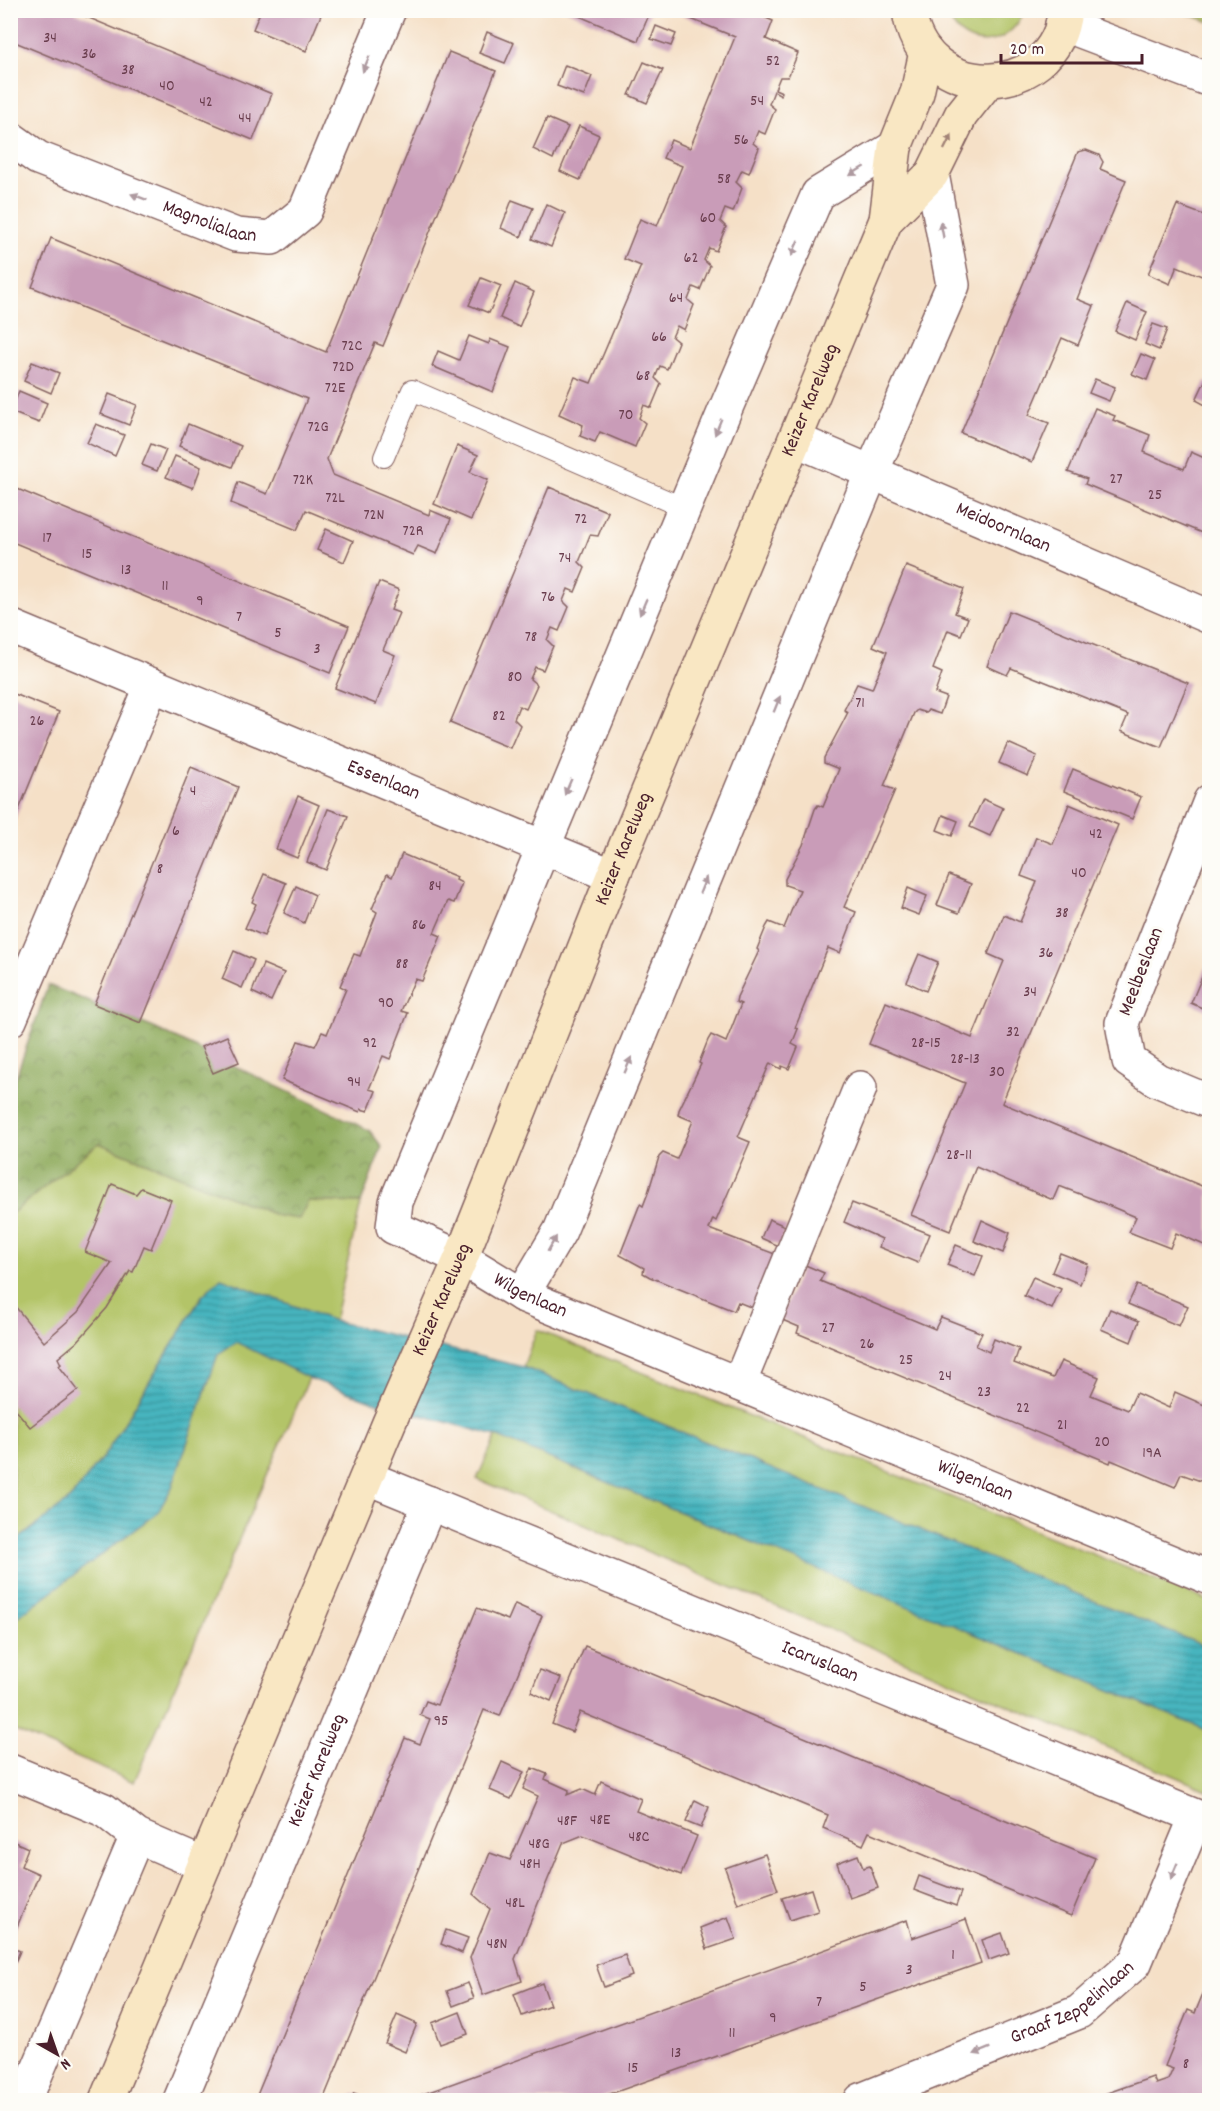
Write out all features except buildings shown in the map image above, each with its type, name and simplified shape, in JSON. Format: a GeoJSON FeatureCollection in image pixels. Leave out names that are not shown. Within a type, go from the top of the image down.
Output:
{"type":"FeatureCollection","features":[{"type":"Feature","properties":{"kind":"main road"},"geometry":{"type":"LineString","coordinates":[[909,10],[913,30],[926,52],[947,71],[960,77],[988,81],[1014,76],[1038,63],[1055,43],[1063,17]]}},
{"type":"Feature","properties":{"kind":"main road","name":"Keizer Karelweg"},"geometry":{"type":"LineString","coordinates":[[106,2100],[368,1478],[389,1423],[462,1258],[613,876],[886,220],[895,147],[917,93],[926,52]]}},
{"type":"Feature","properties":{"kind":"main road","name":"Keizer Karelweg"},"geometry":{"type":"LineString","coordinates":[[886,220],[932,174],[962,115],[988,81]]}},
{"type":"Feature","properties":{"kind":"street","name":"Magnolialaan"},"geometry":{"type":"LineString","coordinates":[[10,138],[38,158],[236,235],[272,238],[305,211],[389,10]]}},
{"type":"Feature","properties":{"kind":"street"},"geometry":{"type":"LineString","coordinates":[[1063,17],[1209,80]]}},
{"type":"Feature","properties":{"kind":"street"},"geometry":{"type":"LineString","coordinates":[[542,847],[818,194],[895,147]]}},
{"type":"Feature","properties":{"kind":"street"},"geometry":{"type":"LineString","coordinates":[[522,1295],[560,1231],[872,474],[953,285],[932,174]]}},
{"type":"Feature","properties":{"kind":"street","name":"Meidoornlaan"},"geometry":{"type":"LineString","coordinates":[[796,440],[1209,617]]}},
{"type":"Feature","properties":{"kind":"street","name":"Essenlaan"},"geometry":{"type":"LineString","coordinates":[[10,626],[613,876]]}},
{"type":"Feature","properties":{"kind":"street"},"geometry":{"type":"LineString","coordinates":[[10,1020],[152,685]]}},
{"type":"Feature","properties":{"kind":"street","name":"Meelbeslaan"},"geometry":{"type":"LineString","coordinates":[[1209,801],[1122,1023],[1129,1061],[1157,1080],[1209,1101]]}},
{"type":"Feature","properties":{"kind":"street","name":"Wilgenlaan"},"geometry":{"type":"LineString","coordinates":[[542,847],[396,1202],[393,1227],[462,1258],[522,1295],[1209,1578]]}},
{"type":"Feature","properties":{"kind":"street"},"geometry":{"type":"LineString","coordinates":[[739,1384],[860,1088]]}},
{"type":"Feature","properties":{"kind":"street"},"geometry":{"type":"LineString","coordinates":[[368,1478],[430,1503]]}},
{"type":"Feature","properties":{"kind":"street","name":"Icaruslaan"},"geometry":{"type":"LineString","coordinates":[[430,1503],[1203,1819]]}},
{"type":"Feature","properties":{"kind":"street","name":"Keizer Karelweg"},"geometry":{"type":"LineString","coordinates":[[180,2100],[430,1503]]}},
{"type":"Feature","properties":{"kind":"street"},"geometry":{"type":"LineString","coordinates":[[10,1771],[104,1810],[137,1836],[204,1865]]}},
{"type":"Feature","properties":{"kind":"street","name":"Graaf Zeppelinlaan"},"geometry":{"type":"LineString","coordinates":[[861,2100],[1079,2012],[1135,1963],[1203,1819]]}},
{"type":"Feature","properties":{"kind":"street"},"geometry":{"type":"LineString","coordinates":[[25,2100],[137,1836]]}},
{"type":"Feature","properties":{"kind":"lane"},"geometry":{"type":"LineString","coordinates":[[384,457],[412,390],[684,508]]}},
{"type":"Feature","properties":{"kind":"green space"},"geometry":{"type":"Polygon","coordinates":[[[946,11],[1024,11],[1008,34],[985,42],[962,35],[953,25],[946,11]]]}},
{"type":"Feature","properties":{"kind":"green space"},"geometry":{"type":"Polygon","coordinates":[[[1181,11],[1209,11],[1209,22],[1181,11]]]}},
{"type":"Feature","properties":{"kind":"green space"},"geometry":{"type":"Polygon","coordinates":[[[48,985],[154,1028],[369,1130],[382,1147],[361,1203],[308,1201],[299,1219],[278,1216],[99,1143],[11,1214],[11,1091],[48,985]]]}},
{"type":"Feature","properties":{"kind":"green space"},"geometry":{"type":"Polygon","coordinates":[[[99,1143],[278,1216],[308,1201],[361,1203],[334,1321],[221,1278],[202,1296],[106,1453],[70,1499],[13,1543],[11,1214],[99,1143]]]}},
{"type":"Feature","properties":{"kind":"green space"},"geometry":{"type":"Polygon","coordinates":[[[537,1330],[1209,1601],[1209,1648],[523,1367],[537,1330]]]}},
{"type":"Feature","properties":{"kind":"green space"},"geometry":{"type":"Polygon","coordinates":[[[236,1342],[309,1378],[134,1782],[11,1729],[11,1622],[158,1512],[172,1487],[218,1354],[236,1342]]]}},
{"type":"Feature","properties":{"kind":"green space"},"geometry":{"type":"Polygon","coordinates":[[[496,1436],[1209,1731],[1209,1791],[477,1479],[496,1436]]]}},
{"type":"Feature","properties":{"kind":"water"},"geometry":{"type":"Polygon","coordinates":[[[221,1278],[334,1321],[523,1367],[1209,1648],[1209,1731],[496,1436],[374,1402],[309,1378],[236,1342],[218,1354],[172,1487],[158,1512],[11,1622],[11,1545],[70,1499],[106,1453],[202,1296],[221,1278]]]}}]}
